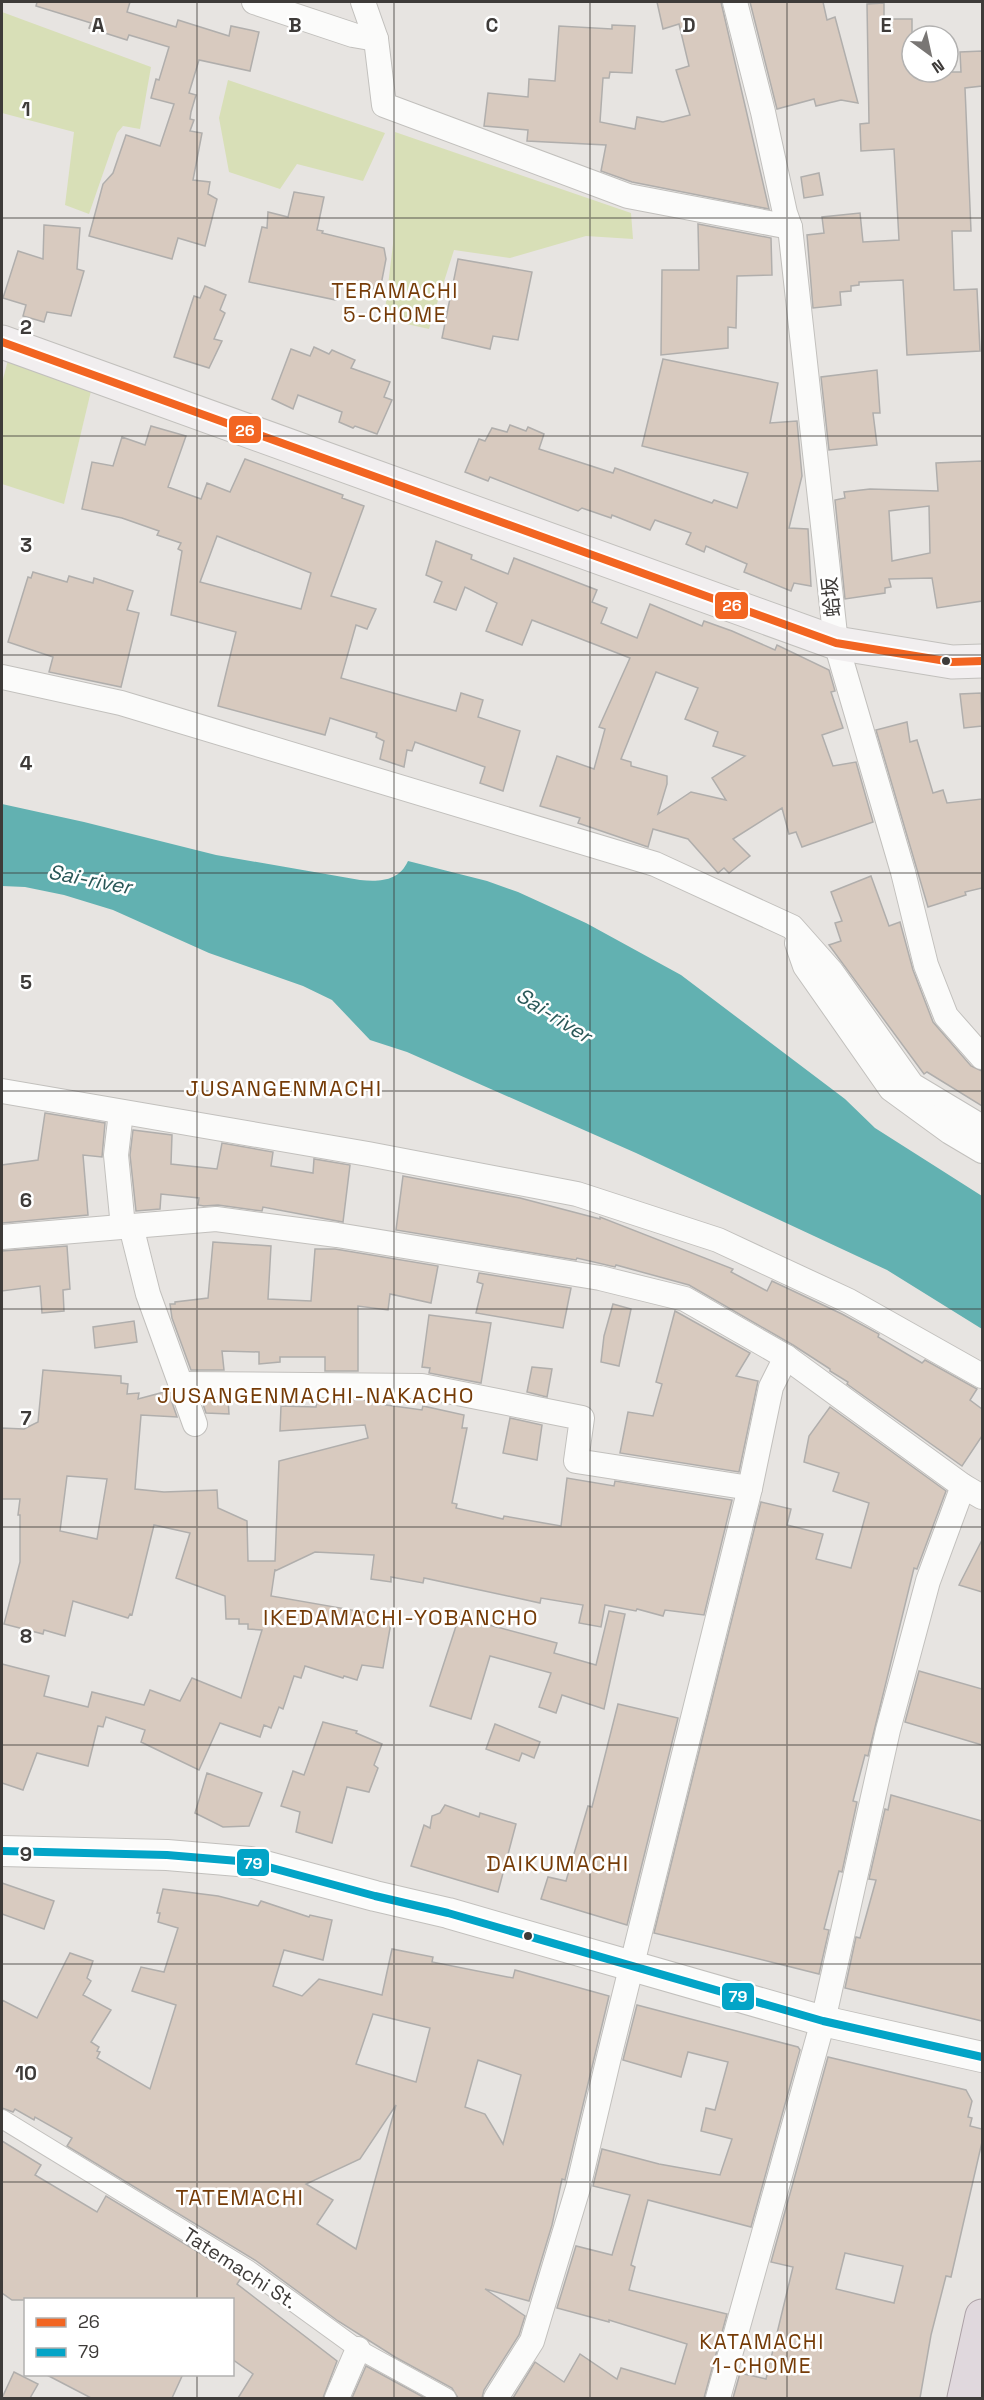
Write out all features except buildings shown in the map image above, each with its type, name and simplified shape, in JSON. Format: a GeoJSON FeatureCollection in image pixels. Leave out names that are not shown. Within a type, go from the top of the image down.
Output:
{"type":"FeatureCollection","features":[{"type":"Feature","properties":{"kind":"highway"},"geometry":{"type":"LineString","coordinates":[[964,2398],[982,2316]]}},
{"type":"Feature","properties":{"kind":"main road"},"geometry":{"type":"LineString","coordinates":[[2,342],[836,643],[952,662],[982,661]]}},
{"type":"Feature","properties":{"kind":"street"},"geometry":{"type":"LineString","coordinates":[[254,2],[353,35],[376,39]]}},
{"type":"Feature","properties":{"kind":"street"},"geometry":{"type":"LineString","coordinates":[[363,2],[376,39],[384,105],[628,196],[790,227]]}},
{"type":"Feature","properties":{"kind":"street","name":"蛤坂"},"geometry":{"type":"LineString","coordinates":[[735,2],[790,227],[836,643],[903,872],[926,965],[946,1016],[982,1057]]}},
{"type":"Feature","properties":{"kind":"street"},"geometry":{"type":"LineString","coordinates":[[2,677],[121,703],[655,864],[792,927],[831,971],[912,1085],[982,1127]]}},
{"type":"Feature","properties":{"kind":"street"},"geometry":{"type":"LineString","coordinates":[[792,927],[805,966],[891,1089],[950,1132],[982,1151]]}},
{"type":"Feature","properties":{"kind":"street"},"geometry":{"type":"LineString","coordinates":[[2,1091],[368,1154],[577,1194],[718,1240],[849,1300],[982,1376]]}},
{"type":"Feature","properties":{"kind":"street"},"geometry":{"type":"LineString","coordinates":[[121,1112],[116,1155],[127,1226],[148,1294],[195,1425]]}},
{"type":"Feature","properties":{"kind":"street"},"geometry":{"type":"LineString","coordinates":[[2,1237],[216,1219],[337,1235],[600,1278],[685,1299],[786,1357],[973,1491],[928,1581],[888,1730],[823,2022],[718,2398]]}},
{"type":"Feature","properties":{"kind":"street"},"geometry":{"type":"LineString","coordinates":[[496,2398],[532,2341],[578,2187],[750,1488],[771,1388],[786,1357]]}},
{"type":"Feature","properties":{"kind":"street"},"geometry":{"type":"LineString","coordinates":[[182,1384],[422,1386],[582,1418],[576,1461],[750,1488]]}},
{"type":"Feature","properties":{"kind":"street"},"geometry":{"type":"LineString","coordinates":[[2,1851],[167,1855],[250,1862],[448,1913],[823,2022],[982,2057]]}},
{"type":"Feature","properties":{"kind":"street","name":"Tatemachi St."},"geometry":{"type":"LineString","coordinates":[[2,2119],[249,2270],[358,2349],[447,2398]]}},
{"type":"Feature","properties":{"kind":"street"},"geometry":{"type":"LineString","coordinates":[[337,2398],[358,2349]]}},
{"type":"Feature","properties":{"kind":"green space"},"geometry":{"type":"Polygon","coordinates":[[[2,12],[151,67],[140,129],[123,126],[117,133],[89,214],[65,205],[74,132],[2,113],[2,12]]]}},
{"type":"Feature","properties":{"kind":"green space"},"geometry":{"type":"Polygon","coordinates":[[[228,80],[385,133],[363,181],[297,164],[280,189],[229,172],[219,118],[228,80]]]}},
{"type":"Feature","properties":{"kind":"green space"},"geometry":{"type":"Polygon","coordinates":[[[395,132],[631,213],[633,239],[586,236],[510,258],[454,250],[429,329],[384,319],[393,244],[395,132]]]}},
{"type":"Feature","properties":{"kind":"green space"},"geometry":{"type":"Polygon","coordinates":[[[8,360],[91,391],[64,504],[2,484],[2,383],[8,360]]]}},
{"type":"Feature","properties":{"kind":"water","name":"Sai-river"},"geometry":{"type":"Polygon","coordinates":[[[2,804],[216,855],[360,880],[388,879],[400,873],[408,861],[487,881],[518,892],[586,923],[681,975],[845,1099],[875,1128],[982,1196],[982,1329],[887,1270],[636,1153],[407,1052],[370,1040],[332,1000],[303,986],[209,953],[113,910],[64,895],[25,887],[2,886],[2,804]]]}},
{"type":"Feature","properties":{"kind":"transit line","name":"26"},"geometry":{"type":"LineString","coordinates":[[2,342],[836,643],[952,662],[982,661]]}},
{"type":"Feature","properties":{"kind":"transit line","name":"79"},"geometry":{"type":"LineString","coordinates":[[2,1851],[167,1855],[250,1862],[448,1913],[823,2021],[982,2057]]}},
{"type":"Feature","properties":{"kind":"district","name":"TERAMACHI 5-CHOME"},"geometry":{"type":"Point","coordinates":[395,302]}},
{"type":"Feature","properties":{"kind":"district","name":"JUSANGENMACHI"},"geometry":{"type":"Point","coordinates":[284,1088]}},
{"type":"Feature","properties":{"kind":"district","name":"JUSANGENMACHI-NAKACHO"},"geometry":{"type":"Point","coordinates":[316,1395]}},
{"type":"Feature","properties":{"kind":"district","name":"IKEDAMACHI-YOBANCHO"},"geometry":{"type":"Point","coordinates":[401,1617]}},
{"type":"Feature","properties":{"kind":"district","name":"DAIKUMACHI"},"geometry":{"type":"Point","coordinates":[558,1863]}},
{"type":"Feature","properties":{"kind":"district","name":"TATEMACHI"},"geometry":{"type":"Point","coordinates":[240,2197]}},
{"type":"Feature","properties":{"kind":"district","name":"KATAMACHI 1-CHOME"},"geometry":{"type":"Point","coordinates":[762,2353]}}]}
